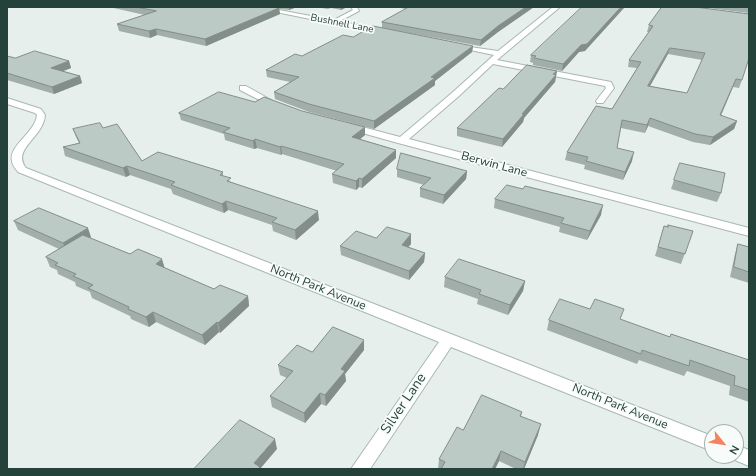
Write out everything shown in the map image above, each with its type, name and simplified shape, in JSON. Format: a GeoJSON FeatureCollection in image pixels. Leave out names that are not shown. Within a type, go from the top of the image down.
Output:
{"type":"FeatureCollection","features":[{"type":"Feature","properties":{"kind":"street","name":"Bushnell Lane"},"geometry":{"type":"LineString","coordinates":[[254,7],[394,34]]}},
{"type":"Feature","properties":{"kind":"street"},"geometry":{"type":"LineString","coordinates":[[334,22],[356,12],[354,7]]}},
{"type":"Feature","properties":{"kind":"street"},"geometry":{"type":"LineString","coordinates":[[401,141],[456,94],[490,62],[557,7]]}},
{"type":"Feature","properties":{"kind":"street"},"geometry":{"type":"LineString","coordinates":[[447,44],[500,54]]}},
{"type":"Feature","properties":{"kind":"street"},"geometry":{"type":"LineString","coordinates":[[490,62],[608,84],[610,88],[600,101]]}},
{"type":"Feature","properties":{"kind":"street"},"geometry":{"type":"LineString","coordinates":[[243,88],[259,97],[289,110]]}},
{"type":"Feature","properties":{"kind":"street"},"geometry":{"type":"LineString","coordinates":[[7,101],[38,111],[41,115],[40,125],[20,147],[7,150]]}},
{"type":"Feature","properties":{"kind":"street","name":"Berwin Lane"},"geometry":{"type":"LineString","coordinates":[[343,125],[749,232]]}},
{"type":"Feature","properties":{"kind":"street","name":"North Park Avenue"},"geometry":{"type":"LineString","coordinates":[[20,147],[16,161],[22,170],[704,441]]}},
{"type":"Feature","properties":{"kind":"street","name":"Silver Lane"},"geometry":{"type":"LineString","coordinates":[[360,469],[448,340]]}},
{"type":"Feature","properties":{"kind":"building"},"geometry":{"type":"Polygon","coordinates":[[[136,7],[279,8],[205,39],[156,29],[149,31],[117,24],[156,11],[136,7]]]}},
{"type":"Feature","properties":{"kind":"building"},"geometry":{"type":"Polygon","coordinates":[[[409,7],[526,7],[498,26],[481,40],[382,22],[409,7]]]}},
{"type":"Feature","properties":{"kind":"building"},"geometry":{"type":"Polygon","coordinates":[[[582,7],[621,7],[587,44],[581,45],[563,64],[534,58],[536,56],[531,55],[582,7]]]}},
{"type":"Feature","properties":{"kind":"building"},"geometry":{"type":"Polygon","coordinates":[[[662,7],[695,7],[749,14],[749,58],[742,80],[736,79],[720,115],[737,121],[713,137],[695,134],[650,118],[647,125],[622,120],[617,148],[634,152],[625,172],[586,161],[588,157],[567,152],[596,106],[612,109],[641,62],[629,60],[653,26],[649,25],[662,7]],[[670,48],[648,86],[687,93],[705,53],[670,48]]]}},
{"type":"Feature","properties":{"kind":"building"},"geometry":{"type":"Polygon","coordinates":[[[373,26],[473,46],[431,77],[435,78],[374,121],[309,104],[274,92],[299,77],[266,70],[295,54],[302,56],[343,35],[353,37],[373,26]]]}},
{"type":"Feature","properties":{"kind":"building"},"geometry":{"type":"Polygon","coordinates":[[[35,51],[69,61],[51,68],[80,76],[52,87],[7,73],[7,56],[15,58],[35,51]]]}},
{"type":"Feature","properties":{"kind":"building"},"geometry":{"type":"Polygon","coordinates":[[[527,65],[557,71],[553,74],[556,75],[522,114],[524,114],[503,139],[457,128],[499,88],[503,89],[527,65]]]}},
{"type":"Feature","properties":{"kind":"building"},"geometry":{"type":"Polygon","coordinates":[[[219,92],[255,102],[264,97],[302,111],[365,127],[352,137],[396,150],[362,179],[359,178],[356,181],[332,174],[344,164],[255,139],[253,141],[223,132],[230,128],[179,113],[219,92]]]}},
{"type":"Feature","properties":{"kind":"building"},"geometry":{"type":"Polygon","coordinates":[[[100,123],[103,128],[117,124],[142,161],[158,152],[223,172],[220,175],[231,178],[227,181],[318,211],[295,230],[272,222],[277,218],[226,201],[222,204],[171,185],[175,182],[127,166],[123,168],[63,147],[80,143],[73,129],[100,123]]]}},
{"type":"Feature","properties":{"kind":"building"},"geometry":{"type":"Polygon","coordinates":[[[401,153],[467,171],[444,195],[420,188],[431,178],[397,169],[401,153]]]}},
{"type":"Feature","properties":{"kind":"building"},"geometry":{"type":"Polygon","coordinates":[[[680,163],[725,173],[721,193],[674,180],[680,163]]]}},
{"type":"Feature","properties":{"kind":"building"},"geometry":{"type":"Polygon","coordinates":[[[507,185],[523,189],[525,186],[603,205],[590,231],[561,223],[564,218],[495,199],[507,185]]]}},
{"type":"Feature","properties":{"kind":"building"},"geometry":{"type":"Polygon","coordinates":[[[39,208],[88,228],[63,243],[14,221],[39,208]]]}},
{"type":"Feature","properties":{"kind":"building"},"geometry":{"type":"Polygon","coordinates":[[[668,225],[693,231],[685,254],[658,247],[664,226],[668,227],[668,225]]]}},
{"type":"Feature","properties":{"kind":"building"},"geometry":{"type":"Polygon","coordinates":[[[387,227],[411,234],[402,245],[425,253],[409,271],[340,246],[356,231],[376,238],[387,227]]]}},
{"type":"Feature","properties":{"kind":"building"},"geometry":{"type":"Polygon","coordinates":[[[83,235],[130,254],[138,249],[162,259],[156,264],[214,289],[220,285],[248,296],[202,335],[153,312],[146,317],[128,309],[129,307],[88,288],[93,285],[73,276],[76,274],[55,265],[58,263],[46,257],[83,235]]]}},
{"type":"Feature","properties":{"kind":"building"},"geometry":{"type":"Polygon","coordinates":[[[738,244],[749,247],[749,272],[734,267],[738,244]]]}},
{"type":"Feature","properties":{"kind":"building"},"geometry":{"type":"Polygon","coordinates":[[[459,259],[525,281],[510,305],[479,294],[481,290],[445,277],[459,259]]]}},
{"type":"Feature","properties":{"kind":"building"},"geometry":{"type":"Polygon","coordinates":[[[560,299],[590,309],[595,299],[624,309],[620,319],[670,337],[671,334],[749,360],[749,390],[734,385],[735,376],[690,360],[689,366],[642,350],[641,354],[549,320],[560,299]]]}},
{"type":"Feature","properties":{"kind":"building"},"geometry":{"type":"Polygon","coordinates":[[[333,327],[364,340],[341,369],[345,371],[325,395],[320,393],[304,413],[270,396],[293,371],[278,365],[297,345],[312,352],[333,327]]]}},
{"type":"Feature","properties":{"kind":"building"},"geometry":{"type":"Polygon","coordinates":[[[482,395],[522,412],[520,416],[541,424],[525,462],[501,451],[492,469],[441,469],[445,462],[439,459],[457,427],[463,430],[482,395]]]}},
{"type":"Feature","properties":{"kind":"building"},"geometry":{"type":"Polygon","coordinates":[[[240,420],[275,439],[254,463],[260,467],[258,469],[194,469],[240,420]]]}}]}
